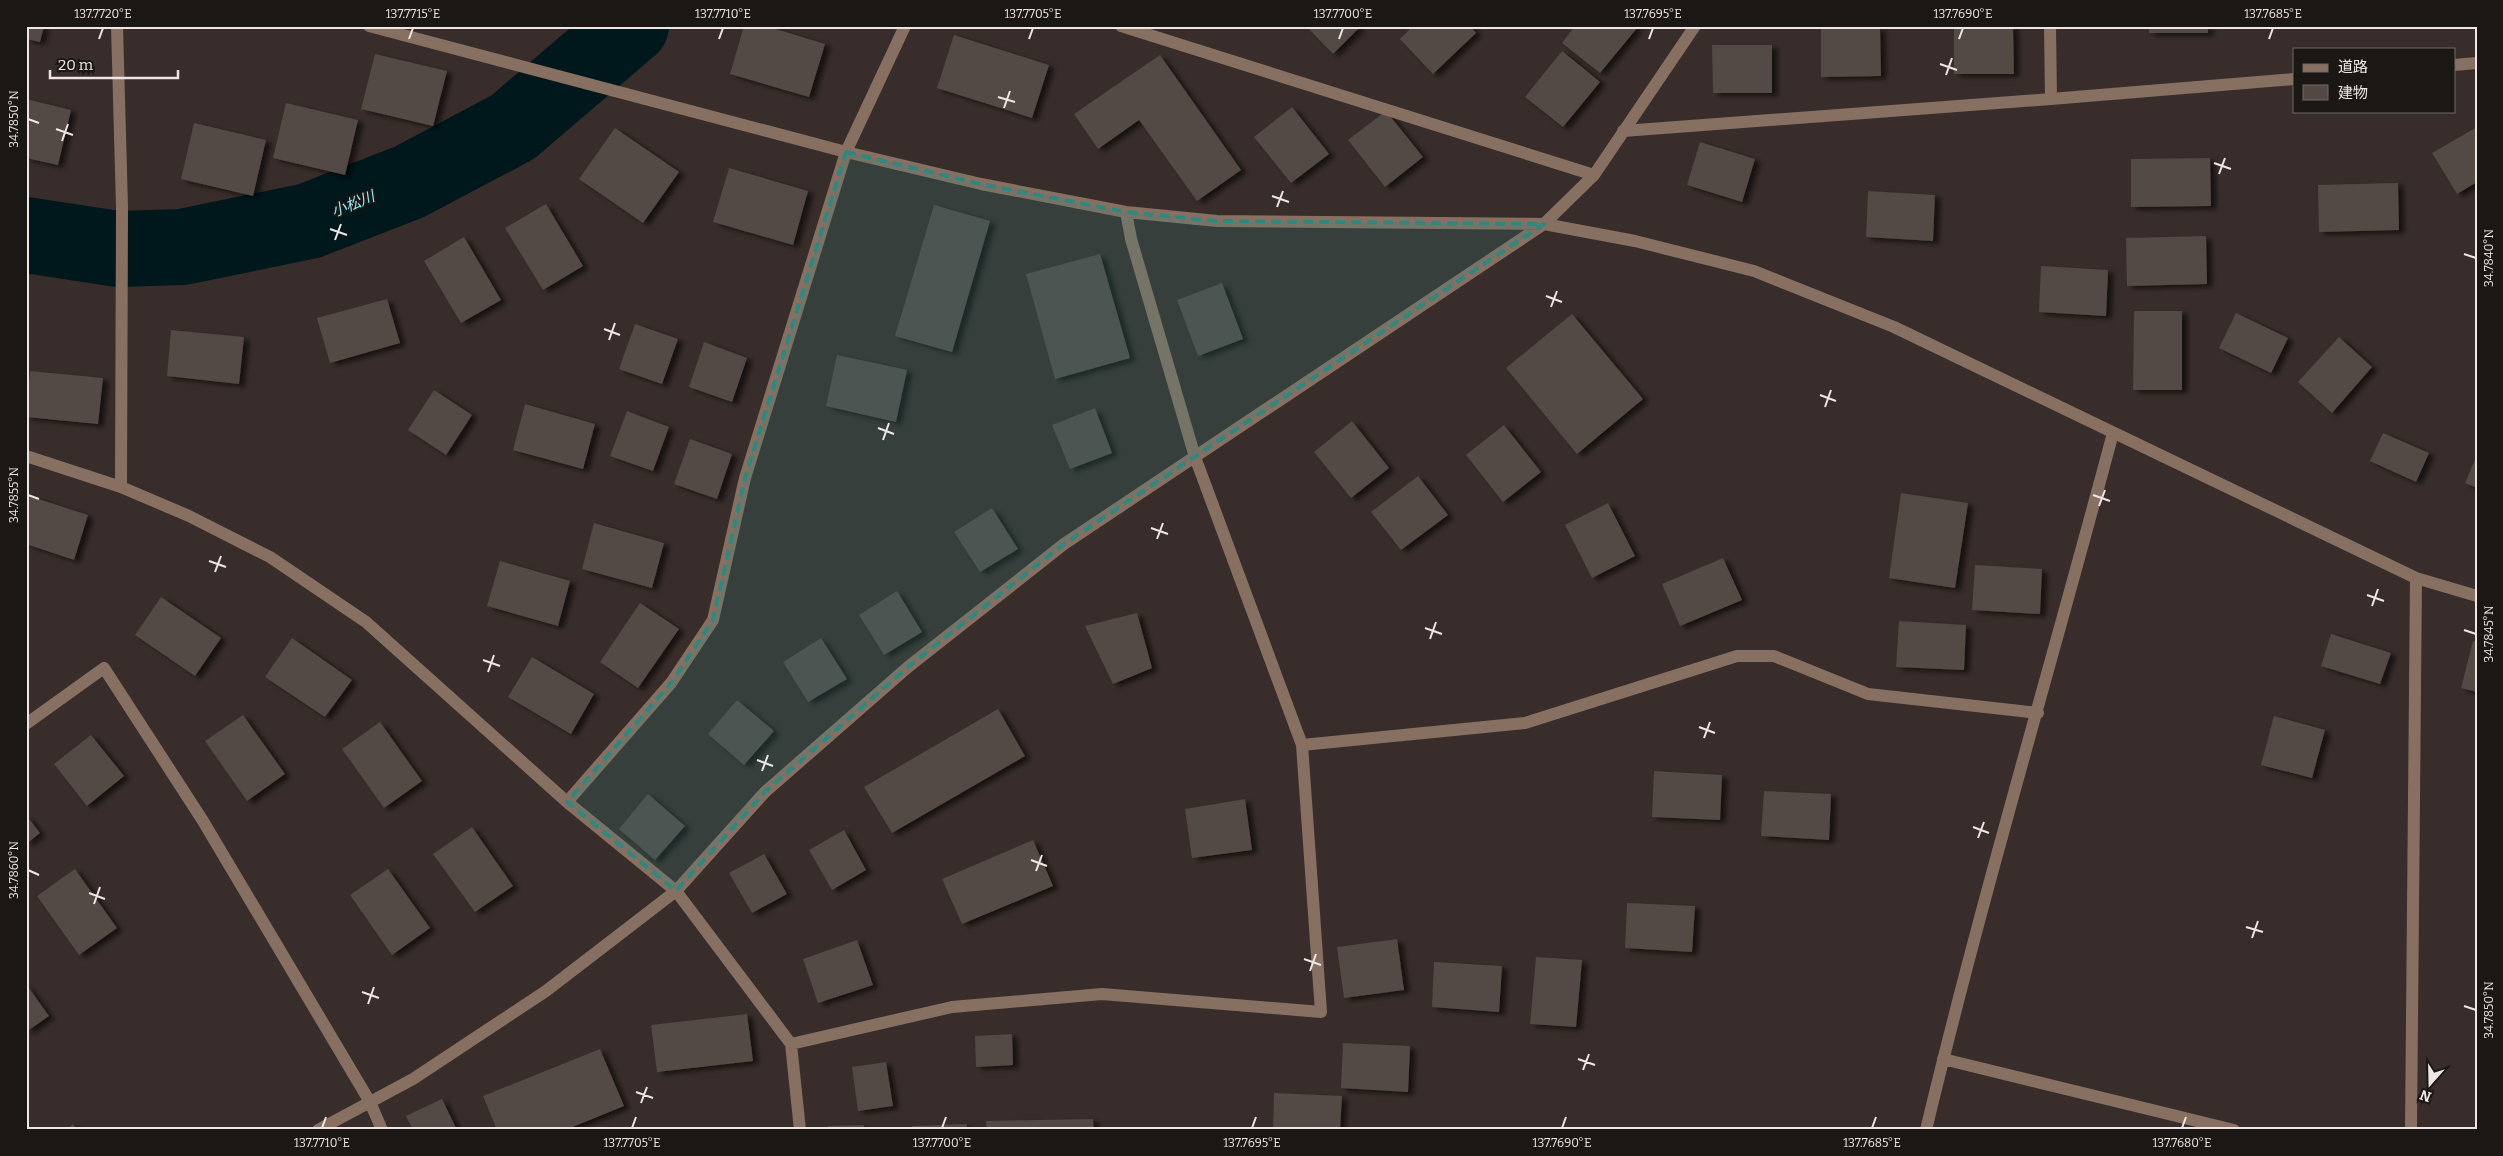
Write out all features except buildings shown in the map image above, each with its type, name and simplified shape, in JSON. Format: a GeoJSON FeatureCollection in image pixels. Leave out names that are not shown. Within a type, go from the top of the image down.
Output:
{"type":"FeatureCollection","features":[{"type":"Feature","properties":{"kind":"street"},"geometry":{"type":"LineString","coordinates":[[117,26],[122,207],[121,488]]}},
{"type":"Feature","properties":{"kind":"street"},"geometry":{"type":"LineString","coordinates":[[369,26],[846,152],[981,184],[1126,212],[1217,221],[1374,220],[1544,224],[1635,241],[1754,271],[1894,327],[2416,578],[2477,596]]}},
{"type":"Feature","properties":{"kind":"street"},"geometry":{"type":"LineString","coordinates":[[567,802],[671,683],[713,620],[745,478],[846,152],[905,26]]}},
{"type":"Feature","properties":{"kind":"street"},"geometry":{"type":"LineString","coordinates":[[1121,26],[1594,175]]}},
{"type":"Feature","properties":{"kind":"street"},"geometry":{"type":"LineString","coordinates":[[318,1130],[413,1079],[546,991],[676,891],[765,792],[908,667],[1064,544],[1544,224],[1594,175],[1695,26]]}},
{"type":"Feature","properties":{"kind":"street"},"geometry":{"type":"LineString","coordinates":[[2050,26],[2051,99]]}},
{"type":"Feature","properties":{"kind":"street"},"geometry":{"type":"LineString","coordinates":[[2456,65],[2477,63]]}},
{"type":"Feature","properties":{"kind":"street"},"geometry":{"type":"LineString","coordinates":[[1623,131],[2051,99],[2293,78]]}},
{"type":"Feature","properties":{"kind":"street"},"geometry":{"type":"LineString","coordinates":[[791,1044],[952,1007],[1102,994],[1321,1012],[1302,745],[1195,456],[1131,239],[1126,212]]}},
{"type":"Feature","properties":{"kind":"street"},"geometry":{"type":"LineString","coordinates":[[1926,1130],[1993,863],[2038,713],[2114,433]]}},
{"type":"Feature","properties":{"kind":"street"},"geometry":{"type":"LineString","coordinates":[[26,456],[121,488],[189,516],[270,557],[366,622],[567,802],[676,891],[791,1044],[800,1130]]}},
{"type":"Feature","properties":{"kind":"street"},"geometry":{"type":"LineString","coordinates":[[2411,1130],[2416,578]]}},
{"type":"Feature","properties":{"kind":"street"},"geometry":{"type":"LineString","coordinates":[[1302,745],[1525,723],[1737,656],[1774,656],[1868,694],[2038,713]]}},
{"type":"Feature","properties":{"kind":"street"},"geometry":{"type":"LineString","coordinates":[[26,724],[104,668],[203,821],[370,1102],[382,1130]]}},
{"type":"Feature","properties":{"kind":"street"},"geometry":{"type":"LineString","coordinates":[[1943,1059],[2234,1130]]}},
{"type":"Feature","properties":{"kind":"highlighted area"},"geometry":{"type":"Polygon","coordinates":[[[846,152],[981,184],[1126,212],[1217,221],[1544,224],[1064,544],[908,667],[765,792],[676,891],[567,802],[671,683],[713,620],[745,478],[846,152]]]}},
{"type":"Feature","properties":{"kind":"waterway","name":"小松川"},"geometry":{"type":"LineString","coordinates":[[26,235],[118,249],[182,247],[309,221],[409,182],[513,127],[631,26]]}}]}
